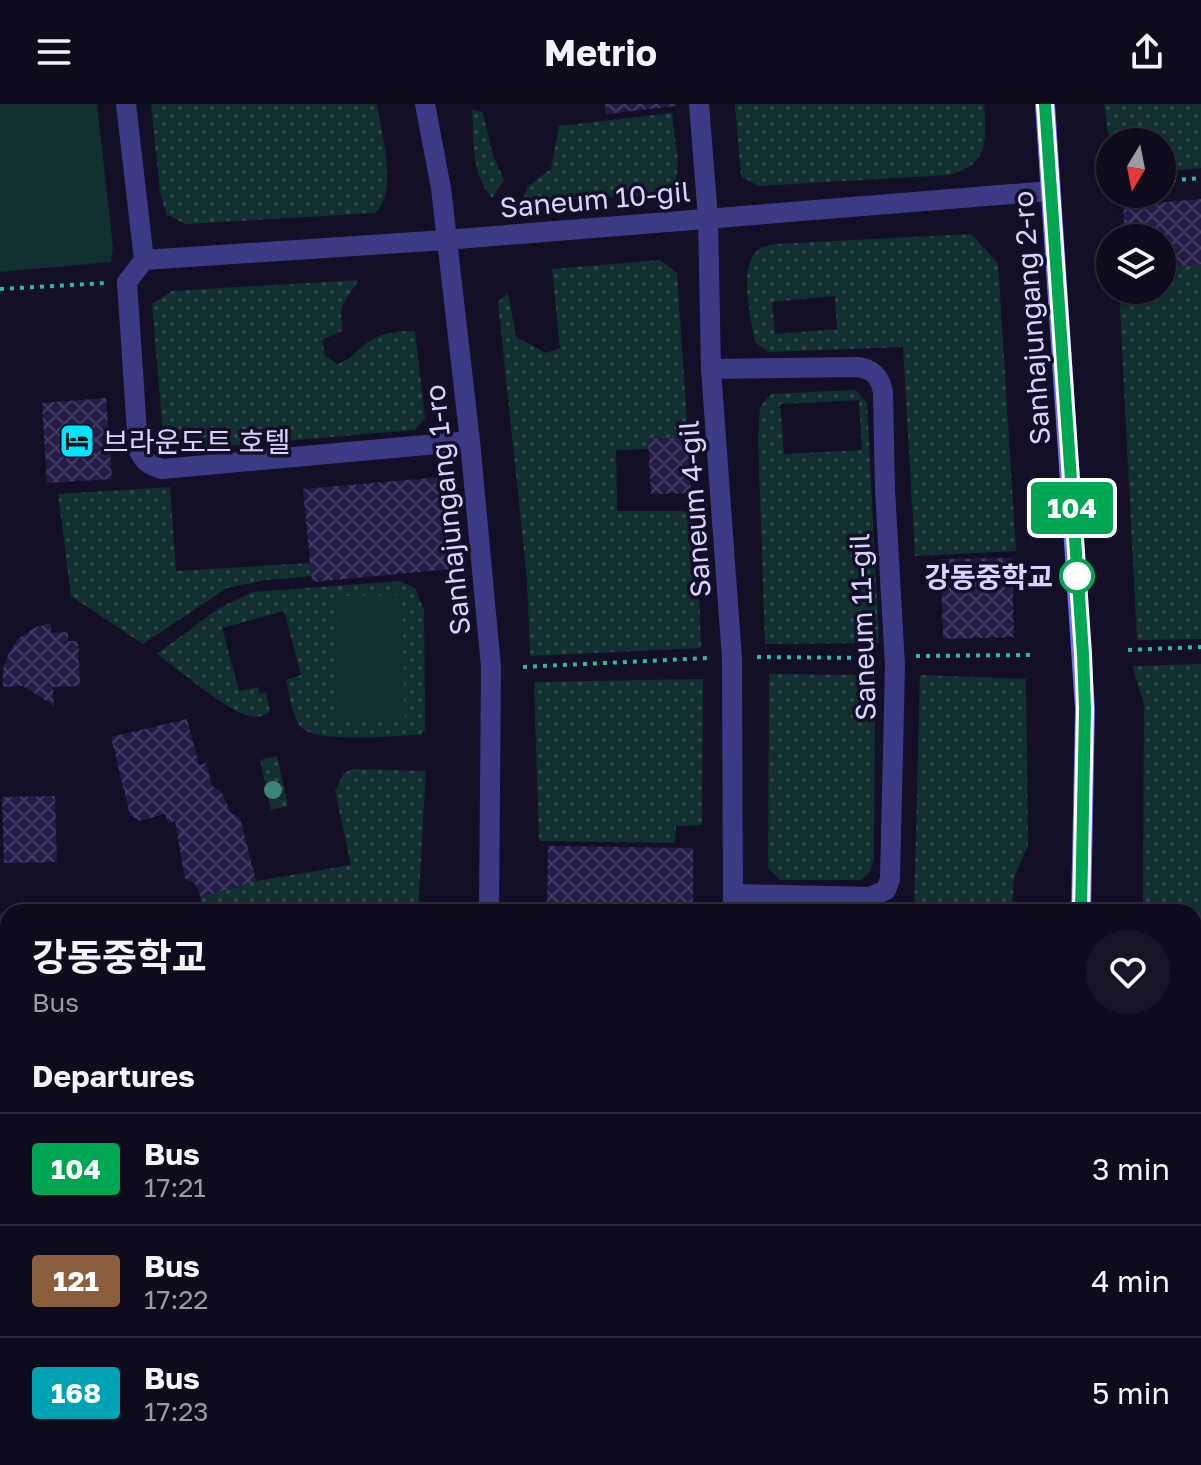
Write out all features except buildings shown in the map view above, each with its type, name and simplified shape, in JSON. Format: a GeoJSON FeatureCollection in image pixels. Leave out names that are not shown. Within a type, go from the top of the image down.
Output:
{"type":"FeatureCollection","features":[{"type":"Feature","properties":{"kind":"main road","name":"Sanhajungang 2-ro"},"geometry":{"type":"LineString","coordinates":[[1045,104],[1085,709],[1081,904]]}},
{"type":"Feature","properties":{"kind":"street"},"geometry":{"type":"LineString","coordinates":[[126,104],[144,260],[127,282],[137,442],[140,455],[149,464],[162,469],[470,441]]}},
{"type":"Feature","properties":{"kind":"street","name":"Sanhajungang 1-ro"},"geometry":{"type":"LineString","coordinates":[[425,104],[441,188],[470,441],[491,667],[489,904]]}},
{"type":"Feature","properties":{"kind":"street","name":"Saneum 4-gil"},"geometry":{"type":"LineString","coordinates":[[699,104],[708,218],[711,369],[732,659],[733,903]]}},
{"type":"Feature","properties":{"kind":"street","name":"Saneum 10-gil"},"geometry":{"type":"LineString","coordinates":[[144,260],[445,240],[1050,191]]}},
{"type":"Feature","properties":{"kind":"street","name":"Saneum 11-gil"},"geometry":{"type":"LineString","coordinates":[[711,369],[858,367],[872,371],[879,379],[883,392],[895,665],[890,879],[886,890],[870,897],[733,903]]}},
{"type":"Feature","properties":{"kind":"path"},"geometry":{"type":"LineString","coordinates":[[1176,180],[1201,178]]}},
{"type":"Feature","properties":{"kind":"path"},"geometry":{"type":"LineString","coordinates":[[0,289],[116,282]]}},
{"type":"Feature","properties":{"kind":"path"},"geometry":{"type":"LineString","coordinates":[[1128,650],[1201,647]]}},
{"type":"Feature","properties":{"kind":"path"},"geometry":{"type":"LineString","coordinates":[[912,656],[1033,655]]}},
{"type":"Feature","properties":{"kind":"path"},"geometry":{"type":"LineString","coordinates":[[757,657],[883,659]]}},
{"type":"Feature","properties":{"kind":"path"},"geometry":{"type":"LineString","coordinates":[[523,667],[708,658]]}},
{"type":"Feature","properties":{"kind":"green space"},"geometry":{"type":"Polygon","coordinates":[[[0,104],[97,104],[113,247],[111,262],[0,272],[0,104]]]}},
{"type":"Feature","properties":{"kind":"green space"},"geometry":{"type":"Polygon","coordinates":[[[151,104],[377,104],[387,177],[382,203],[375,213],[185,224],[167,215],[160,193],[151,104]]]}},
{"type":"Feature","properties":{"kind":"green space"},"geometry":{"type":"Polygon","coordinates":[[[735,104],[984,104],[985,139],[978,158],[971,165],[948,175],[758,186],[741,176],[735,104]]]}},
{"type":"Feature","properties":{"kind":"green space"},"geometry":{"type":"Polygon","coordinates":[[[1104,104],[1201,104],[1201,168],[1176,171],[1176,128],[1108,128],[1104,104]]]}},
{"type":"Feature","properties":{"kind":"green space"},"geometry":{"type":"Polygon","coordinates":[[[472,109],[483,113],[493,155],[504,180],[492,198],[477,167],[472,109]]]}},
{"type":"Feature","properties":{"kind":"green space"},"geometry":{"type":"Polygon","coordinates":[[[672,113],[678,162],[676,179],[658,195],[522,202],[528,186],[551,169],[559,126],[672,113]]]}},
{"type":"Feature","properties":{"kind":"green space"},"geometry":{"type":"Polygon","coordinates":[[[971,234],[998,263],[1016,551],[915,556],[903,347],[768,352],[755,342],[749,307],[749,268],[758,250],[776,244],[971,234]],[[835,296],[772,302],[775,334],[837,329],[835,296]]]}},
{"type":"Feature","properties":{"kind":"green space"},"geometry":{"type":"Polygon","coordinates":[[[660,260],[677,273],[688,438],[649,439],[649,449],[616,450],[617,511],[696,511],[701,648],[530,656],[527,579],[498,302],[508,293],[516,337],[546,353],[560,348],[552,269],[660,260]]]}},
{"type":"Feature","properties":{"kind":"green space"},"geometry":{"type":"Polygon","coordinates":[[[1201,264],[1201,639],[1137,640],[1120,304],[1176,304],[1176,266],[1201,264]]]}},
{"type":"Feature","properties":{"kind":"green space"},"geometry":{"type":"Polygon","coordinates":[[[358,280],[342,306],[342,331],[322,340],[325,356],[338,364],[382,335],[415,331],[425,418],[415,430],[190,449],[175,444],[163,432],[152,304],[172,291],[358,280]]]}},
{"type":"Feature","properties":{"kind":"green space"},"geometry":{"type":"Polygon","coordinates":[[[855,390],[867,403],[879,643],[765,644],[758,439],[760,407],[771,394],[855,390]],[[859,400],[780,404],[784,454],[862,450],[859,400]]]}},
{"type":"Feature","properties":{"kind":"green space"},"geometry":{"type":"Polygon","coordinates":[[[170,487],[176,571],[310,563],[312,576],[266,580],[227,588],[143,644],[71,596],[58,494],[170,487]]]}},
{"type":"Feature","properties":{"kind":"green space"},"geometry":{"type":"Polygon","coordinates":[[[400,581],[415,588],[424,610],[425,730],[421,735],[324,736],[302,728],[293,712],[286,680],[301,675],[284,611],[222,628],[239,691],[258,687],[260,694],[266,692],[270,712],[264,715],[252,716],[237,711],[157,654],[219,608],[253,592],[400,581]]]}},
{"type":"Feature","properties":{"kind":"green space"},"geometry":{"type":"Polygon","coordinates":[[[402,595],[405,720],[337,721],[335,596],[402,595]]]}},
{"type":"Feature","properties":{"kind":"green space"},"geometry":{"type":"Polygon","coordinates":[[[1201,664],[1201,904],[1143,904],[1144,704],[1132,666],[1201,664]]]}},
{"type":"Feature","properties":{"kind":"green space"},"geometry":{"type":"Polygon","coordinates":[[[769,674],[875,675],[874,859],[869,873],[861,880],[780,880],[768,868],[769,674]]]}},
{"type":"Feature","properties":{"kind":"green space"},"geometry":{"type":"Polygon","coordinates":[[[920,675],[1026,679],[1028,846],[1014,877],[1012,904],[914,904],[920,675]]]}},
{"type":"Feature","properties":{"kind":"green space"},"geometry":{"type":"Polygon","coordinates":[[[703,679],[702,825],[676,826],[675,843],[539,841],[534,682],[703,679]]]}},
{"type":"Feature","properties":{"kind":"green space"},"geometry":{"type":"Polygon","coordinates":[[[277,756],[288,806],[271,810],[260,760],[277,756]]]}},
{"type":"Feature","properties":{"kind":"green space"},"geometry":{"type":"Polygon","coordinates":[[[354,769],[426,771],[418,904],[201,904],[201,897],[256,881],[351,865],[335,791],[344,773],[354,769]]]}},
{"type":"Feature","properties":{"kind":"bus line","name":"104"},"geometry":{"type":"LineString","coordinates":[[1045,104],[1083,654],[1085,709],[1081,904]]}},
{"type":"Feature","properties":{"kind":"place","name":"브라운도트 호텔"},"geometry":{"type":"Point","coordinates":[77,441]}},
{"type":"Feature","properties":{"kind":"place","name":"강동중학교"},"geometry":{"type":"Point","coordinates":[1077,576]}}]}
